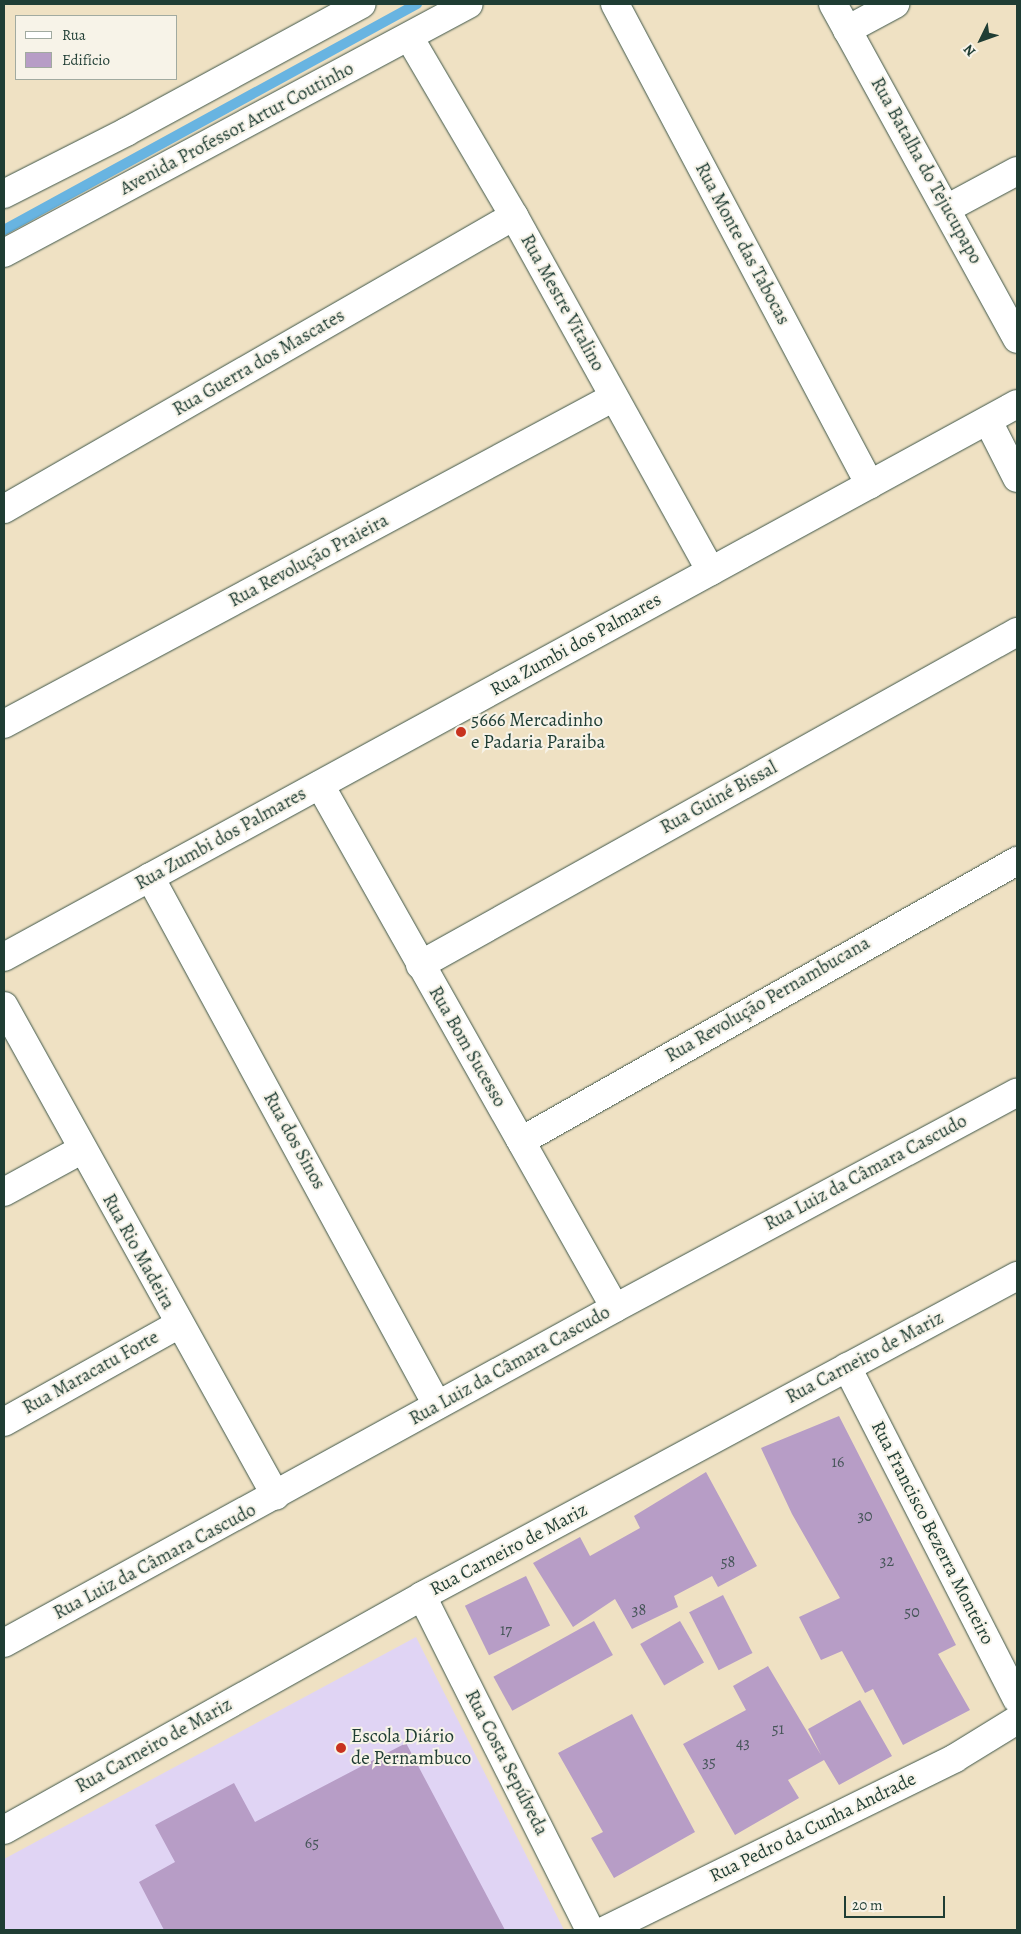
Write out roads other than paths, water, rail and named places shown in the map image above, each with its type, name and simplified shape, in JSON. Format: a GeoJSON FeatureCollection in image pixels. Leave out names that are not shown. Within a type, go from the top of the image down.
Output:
{"type":"FeatureCollection","features":[{"type":"Feature","properties":{"kind":"street"},"geometry":{"type":"LineString","coordinates":[[7,185],[126,132],[362,4]]}},
{"type":"Feature","properties":{"kind":"street","name":"Avenida Professor Artur Coutinho"},"geometry":{"type":"LineString","coordinates":[[4,253],[469,4]]}},
{"type":"Feature","properties":{"kind":"street","name":"Rua Monte das Tabocas"},"geometry":{"type":"LineString","coordinates":[[615,4],[870,485]]}},
{"type":"Feature","properties":{"kind":"street","name":"Rua Batalha do Tejucupapo"},"geometry":{"type":"LineString","coordinates":[[833,4],[948,208],[1017,338]]}},
{"type":"Feature","properties":{"kind":"street"},"geometry":{"type":"LineString","coordinates":[[847,30],[895,4]]}},
{"type":"Feature","properties":{"kind":"street","name":"Rua Mestre Vitalino"},"geometry":{"type":"LineString","coordinates":[[409,37],[514,216],[710,571]]}},
{"type":"Feature","properties":{"kind":"street"},"geometry":{"type":"LineString","coordinates":[[948,208],[1017,171]]}},
{"type":"Feature","properties":{"kind":"street","name":"Rua Guerra dos Mascates"},"geometry":{"type":"LineString","coordinates":[[4,509],[514,216]]}},
{"type":"Feature","properties":{"kind":"street","name":"Rua Revolução Praieira"},"geometry":{"type":"LineString","coordinates":[[4,724],[614,397]]}},
{"type":"Feature","properties":{"kind":"street","name":"Rua Zumbi dos Palmares"},"geometry":{"type":"LineString","coordinates":[[4,957],[1017,404]]}},
{"type":"Feature","properties":{"kind":"street"},"geometry":{"type":"LineString","coordinates":[[988,420],[1017,478]]}},
{"type":"Feature","properties":{"kind":"street","name":"Rua Guiné Bissal"},"geometry":{"type":"LineString","coordinates":[[420,965],[1017,632]]}},
{"type":"Feature","properties":{"kind":"street","name":"Rua Bom Sucesso"},"geometry":{"type":"LineString","coordinates":[[320,785],[615,1308]]}},
{"type":"Feature","properties":{"kind":"street","name":"Rua Revolução Pernambucana"},"geometry":{"type":"LineString","coordinates":[[521,1141],[1017,861]]}},
{"type":"Feature","properties":{"kind":"street","name":"Rua dos Sinos"},"geometry":{"type":"LineString","coordinates":[[150,877],[437,1405]]}},
{"type":"Feature","properties":{"kind":"street","name":"Rua Rio Madeira"},"geometry":{"type":"LineString","coordinates":[[4,1006],[81,1150],[276,1496]]}},
{"type":"Feature","properties":{"kind":"street","name":"Rua Luiz da Câmara Cascudo"},"geometry":{"type":"LineString","coordinates":[[4,1643],[276,1496],[615,1308],[1017,1092]]}},
{"type":"Feature","properties":{"kind":"street"},"geometry":{"type":"LineString","coordinates":[[4,1192],[81,1150]]}},
{"type":"Feature","properties":{"kind":"street","name":"Rua Carneiro de Mariz"},"geometry":{"type":"LineString","coordinates":[[4,1830],[422,1596],[1017,1276]]}},
{"type":"Feature","properties":{"kind":"street","name":"Rua Maracatu Forte"},"geometry":{"type":"LineString","coordinates":[[4,1422],[179,1324]]}},
{"type":"Feature","properties":{"kind":"street","name":"Rua Francisco Bezerra Monteiro"},"geometry":{"type":"LineString","coordinates":[[847,1367],[1017,1699]]}},
{"type":"Feature","properties":{"kind":"street","name":"Rua Costa Sepúlveda"},"geometry":{"type":"LineString","coordinates":[[422,1596],[590,1930]]}},
{"type":"Feature","properties":{"kind":"street","name":"Rua Pedro da Cunha Andrade"},"geometry":{"type":"LineString","coordinates":[[606,1930],[955,1758],[1017,1720]]}},
{"type":"Feature","properties":{"kind":"waterway"},"geometry":{"type":"LineString","coordinates":[[4,230],[417,4]]}},
{"type":"Feature","properties":{"kind":"place","name":"5666 Mercadinho e Padaria Paraiba"},"geometry":{"type":"Point","coordinates":[461,732]}},
{"type":"Feature","properties":{"kind":"place","name":"Escola Diário de Pernambuco"},"geometry":{"type":"Point","coordinates":[341,1748]}}]}
